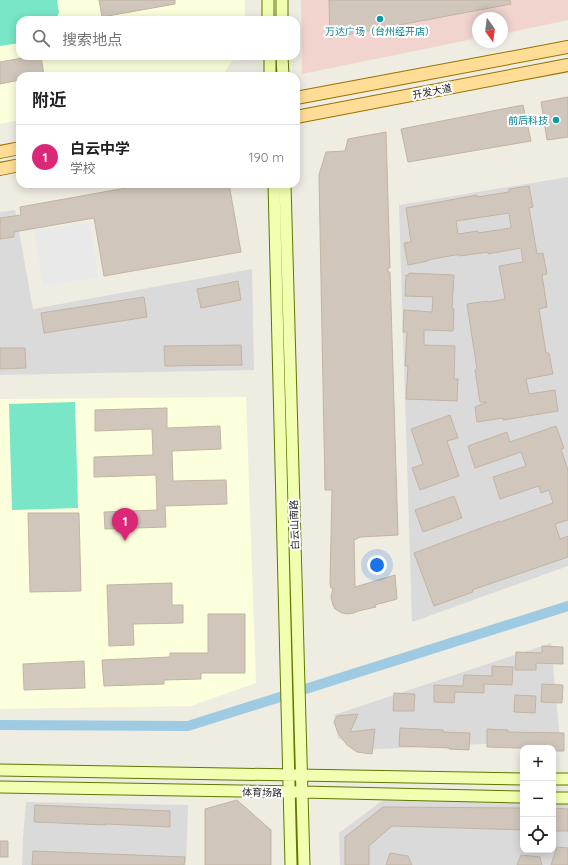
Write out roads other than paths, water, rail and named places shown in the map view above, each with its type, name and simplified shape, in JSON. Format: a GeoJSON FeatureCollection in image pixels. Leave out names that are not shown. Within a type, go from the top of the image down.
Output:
{"type":"FeatureCollection","features":[{"type":"Feature","properties":{"kind":"main road"},"geometry":{"type":"LineString","coordinates":[[268,0],[268,16]]}},
{"type":"Feature","properties":{"kind":"main road"},"geometry":{"type":"LineString","coordinates":[[282,0],[282,16]]}},
{"type":"Feature","properties":{"kind":"main road","name":"开发大道"},"geometry":{"type":"LineString","coordinates":[[300,97],[568,46]]}},
{"type":"Feature","properties":{"kind":"main road"},"geometry":{"type":"LineString","coordinates":[[270,60],[270,72]]}},
{"type":"Feature","properties":{"kind":"main road"},"geometry":{"type":"LineString","coordinates":[[282,60],[283,72]]}},
{"type":"Feature","properties":{"kind":"main road","name":"开发大道"},"geometry":{"type":"LineString","coordinates":[[300,117],[568,65]]}},
{"type":"Feature","properties":{"kind":"main road"},"geometry":{"type":"LineString","coordinates":[[0,152],[16,149]]}},
{"type":"Feature","properties":{"kind":"main road"},"geometry":{"type":"LineString","coordinates":[[0,169],[16,166]]}},
{"type":"Feature","properties":{"kind":"main road","name":"白云山南路"},"geometry":{"type":"LineString","coordinates":[[274,188],[291,865]]}},
{"type":"Feature","properties":{"kind":"main road","name":"白云山南路"},"geometry":{"type":"LineString","coordinates":[[286,188],[304,865]]}},
{"type":"Feature","properties":{"kind":"main road","name":"体育场路"},"geometry":{"type":"LineString","coordinates":[[0,770],[520,779]]}},
{"type":"Feature","properties":{"kind":"main road"},"geometry":{"type":"LineString","coordinates":[[556,779],[568,779]]}},
{"type":"Feature","properties":{"kind":"main road","name":"体育场路"},"geometry":{"type":"LineString","coordinates":[[0,787],[520,797]]}},
{"type":"Feature","properties":{"kind":"main road"},"geometry":{"type":"LineString","coordinates":[[556,798],[568,798]]}},
{"type":"Feature","properties":{"kind":"waterway"},"geometry":{"type":"LineString","coordinates":[[0,725],[188,726],[568,606]]}},
{"type":"Feature","properties":{"kind":"place","name":"万达广场（台州经开店）"},"geometry":{"type":"Point","coordinates":[380,19]}},
{"type":"Feature","properties":{"kind":"place","name":"前后科技"},"geometry":{"type":"Point","coordinates":[556,120]}},
{"type":"Feature","properties":{"kind":"place","name":"白云中学"},"geometry":{"type":"Point","coordinates":[125,541]}}]}
